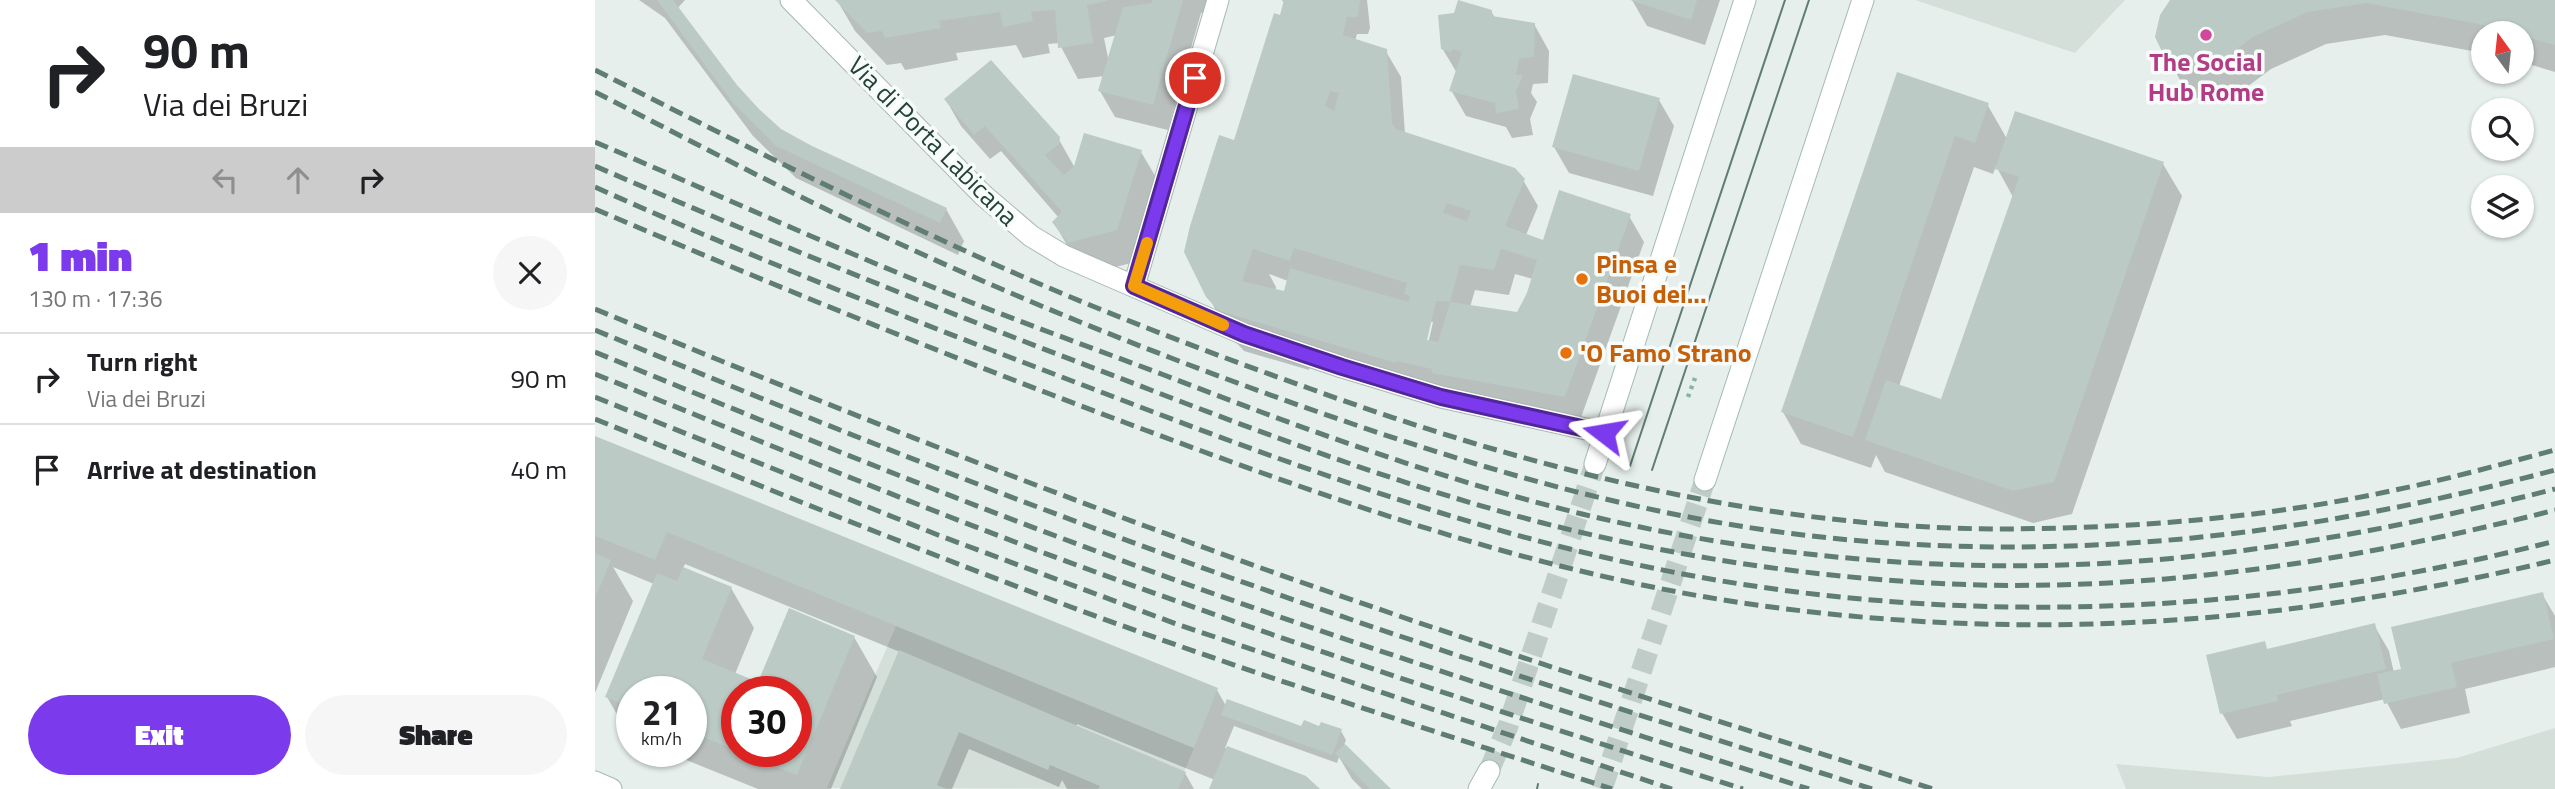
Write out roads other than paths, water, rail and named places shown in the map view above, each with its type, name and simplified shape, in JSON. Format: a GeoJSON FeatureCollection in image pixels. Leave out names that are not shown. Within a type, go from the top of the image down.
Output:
{"type":"FeatureCollection","features":[{"type":"Feature","properties":{"kind":"street","name":"Via di Porta Labicana"},"geometry":{"type":"LineString","coordinates":[[791,0],[964,177],[1016,224],[1064,256],[1244,334],[1342,367],[1441,397],[1604,433]]}},
{"type":"Feature","properties":{"kind":"street"},"geometry":{"type":"LineString","coordinates":[[1134,286],[1218,0]]}},
{"type":"Feature","properties":{"kind":"street"},"geometry":{"type":"LineString","coordinates":[[1595,464],[1745,0]]}},
{"type":"Feature","properties":{"kind":"street"},"geometry":{"type":"LineString","coordinates":[[1705,480],[1859,1]]}},
{"type":"Feature","properties":{"kind":"street"},"geometry":{"type":"LineString","coordinates":[[595,782],[611,789]]}},
{"type":"Feature","properties":{"kind":"tunnel"},"geometry":{"type":"LineString","coordinates":[[1489,771],[1508,726],[1595,464]]}},
{"type":"Feature","properties":{"kind":"tunnel"},"geometry":{"type":"LineString","coordinates":[[1602,789],[1705,480]]}},
{"type":"Feature","properties":{"kind":"tram line"},"geometry":{"type":"LineString","coordinates":[[1630,466],[1785,0]]}},
{"type":"Feature","properties":{"kind":"tram line"},"geometry":{"type":"LineString","coordinates":[[1652,470],[1809,0]]}},
{"type":"Feature","properties":{"kind":"tram line"},"geometry":{"type":"LineString","coordinates":[[1537,789],[1538,784]]}},
{"type":"Feature","properties":{"kind":"railway"},"geometry":{"type":"LineString","coordinates":[[595,70],[944,241],[1151,330],[1271,375],[1480,445],[1566,469],[1739,506],[1827,519],[1916,526],[2005,529],[2152,524],[2347,500],[2555,450]]}},
{"type":"Feature","properties":{"kind":"railway"},"geometry":{"type":"LineString","coordinates":[[595,92],[848,220],[989,284],[1204,371],[1470,462],[1592,496],[1715,522],[1840,539],[1932,545],[2022,547],[2112,544],[2289,526],[2377,511],[2555,470]]}},
{"type":"Feature","properties":{"kind":"railway"},"geometry":{"type":"LineString","coordinates":[[595,142],[925,284],[1319,433],[1423,469],[1529,500],[1626,524],[1714,541],[1892,562],[2016,566],[2094,564],[2249,550],[2325,538],[2479,508],[2555,489]]}},
{"type":"Feature","properties":{"kind":"railway"},"geometry":{"type":"LineString","coordinates":[[595,166],[920,301],[1328,456],[1435,492],[1543,523],[1713,559],[1843,576],[1971,585],[2140,581],[2307,562],[2473,530],[2555,510]]}},
{"type":"Feature","properties":{"kind":"railway"},"geometry":{"type":"LineString","coordinates":[[595,187],[778,266],[902,315],[1343,481],[1537,541],[1721,581],[1840,597],[1960,606],[2080,607],[2200,601],[2319,588],[2438,568],[2555,541]]}},
{"type":"Feature","properties":{"kind":"railway"},"geometry":{"type":"LineString","coordinates":[[595,209],[938,350],[1296,485],[1527,557],[1684,593],[1764,606],[1864,617],[2063,625],[2162,621],[2260,612],[2457,582],[2555,560]]}},
{"type":"Feature","properties":{"kind":"railway"},"geometry":{"type":"LineString","coordinates":[[595,309],[943,449],[1207,548],[1533,661],[1933,789]]}},
{"type":"Feature","properties":{"kind":"railway"},"geometry":{"type":"LineString","coordinates":[[595,330],[915,460],[1156,551],[1474,661],[1872,789]]}},
{"type":"Feature","properties":{"kind":"railway"},"geometry":{"type":"LineString","coordinates":[[595,352],[760,420],[1092,550],[1465,679],[1809,789]]}},
{"type":"Feature","properties":{"kind":"railway"},"geometry":{"type":"LineString","coordinates":[[595,374],[933,510],[1137,587],[1439,691],[1743,789]]}},
{"type":"Feature","properties":{"kind":"railway"},"geometry":{"type":"LineString","coordinates":[[595,397],[938,535],[1179,625],[1672,789]]}},
{"type":"Feature","properties":{"kind":"railway"},"geometry":{"type":"LineString","coordinates":[[595,419],[892,538],[1138,631],[1340,701],[1612,789]]}},
{"type":"Feature","properties":{"kind":"place","name":"The Social Hub Rome"},"geometry":{"type":"Point","coordinates":[2206,35]}},
{"type":"Feature","properties":{"kind":"place","name":"Pinsa e Buoi dei..."},"geometry":{"type":"Point","coordinates":[1582,279]}},
{"type":"Feature","properties":{"kind":"place","name":"'O Famo Strano"},"geometry":{"type":"Point","coordinates":[1566,353]}}]}
